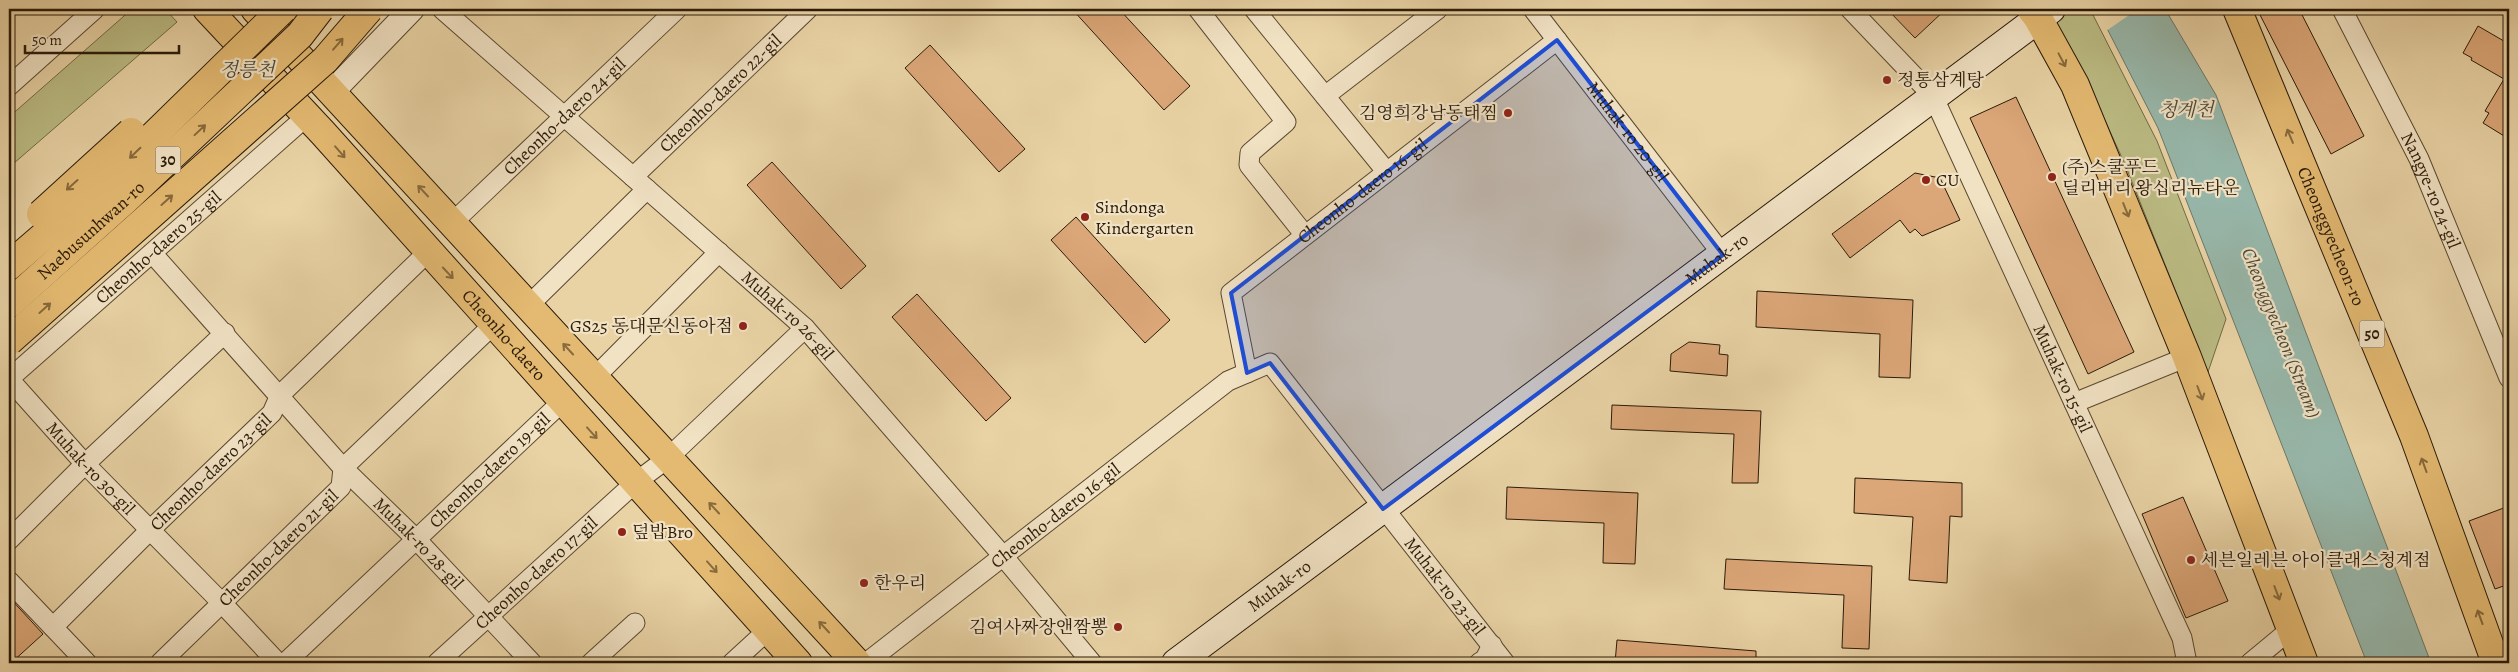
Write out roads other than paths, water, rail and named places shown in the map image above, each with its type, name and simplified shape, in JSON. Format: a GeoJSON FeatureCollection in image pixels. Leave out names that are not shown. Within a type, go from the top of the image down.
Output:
{"type":"FeatureCollection","features":[{"type":"Feature","properties":{"kind":"main road","name":"Cheonho-daero"},"geometry":{"type":"LineString","coordinates":[[207,9],[304,112],[798,663]]}},
{"type":"Feature","properties":{"kind":"main road","name":"Cheonho-daero"},"geometry":{"type":"LineString","coordinates":[[255,9],[857,663]]}},
{"type":"Feature","properties":{"kind":"main road"},"geometry":{"type":"LineString","coordinates":[[9,243],[194,75],[261,9]]}},
{"type":"Feature","properties":{"kind":"main road","name":"Naebusunhwan-ro"},"geometry":{"type":"LineString","coordinates":[[9,266],[105,183],[283,9]]}},
{"type":"Feature","properties":{"kind":"main road","name":"Naebusunhwan-ro"},"geometry":{"type":"LineString","coordinates":[[9,304],[126,200],[300,35],[320,9]]}},
{"type":"Feature","properties":{"kind":"main road"},"geometry":{"type":"LineString","coordinates":[[9,340],[325,60],[369,9]]}},
{"type":"Feature","properties":{"kind":"main road","name":"Cheonggyecheon-ro"},"geometry":{"type":"LineString","coordinates":[[2236,9],[2414,436],[2496,663]]}},
{"type":"Feature","properties":{"kind":"main road"},"geometry":{"type":"LineString","coordinates":[[2040,12],[2075,85],[2187,357],[2297,645]]}},
{"type":"Feature","properties":{"kind":"main road","name":"Muhak-ro"},"geometry":{"type":"LineString","coordinates":[[1176,663],[1723,255],[1933,96],[2040,12]]}},
{"type":"Feature","properties":{"kind":"street"},"geometry":{"type":"LineString","coordinates":[[9,86],[95,9]]}},
{"type":"Feature","properties":{"kind":"street"},"geometry":{"type":"LineString","coordinates":[[329,89],[412,9]]}},
{"type":"Feature","properties":{"kind":"street","name":"Muhak-ro 26-gil"},"geometry":{"type":"LineString","coordinates":[[442,9],[805,328],[1004,556],[1092,663]]}},
{"type":"Feature","properties":{"kind":"street","name":"Cheonho-daero 24-gil"},"geometry":{"type":"LineString","coordinates":[[452,223],[677,9]]}},
{"type":"Feature","properties":{"kind":"street","name":"Cheonho-daero 22-gil"},"geometry":{"type":"LineString","coordinates":[[528,306],[640,183],[808,9]]}},
{"type":"Feature","properties":{"kind":"street"},"geometry":{"type":"LineString","coordinates":[[1198,9],[1286,122],[1250,153],[1248,165],[1304,234]]}},
{"type":"Feature","properties":{"kind":"street"},"geometry":{"type":"LineString","coordinates":[[1325,96],[1438,9]]}},
{"type":"Feature","properties":{"kind":"street","name":"Muhak-ro 20-gil"},"geometry":{"type":"LineString","coordinates":[[1533,9],[1723,255]]}},
{"type":"Feature","properties":{"kind":"street","name":"Muhak-ro 15-gil"},"geometry":{"type":"LineString","coordinates":[[1850,9],[1933,96],[2182,638],[2186,663]]}},
{"type":"Feature","properties":{"kind":"street","name":"Nangye-ro 24-gil"},"geometry":{"type":"LineString","coordinates":[[2342,9],[2419,159],[2509,378]]}},
{"type":"Feature","properties":{"kind":"street"},"geometry":{"type":"LineString","coordinates":[[1263,12],[1325,96],[1386,171]]}},
{"type":"Feature","properties":{"kind":"street","name":"Cheonho-daero 16-gil"},"geometry":{"type":"LineString","coordinates":[[1247,373],[1232,293],[1304,234],[1557,40]]}},
{"type":"Feature","properties":{"kind":"street","name":"Cheonho-daero 25-gil"},"geometry":{"type":"LineString","coordinates":[[9,379],[152,252],[304,112]]}},
{"type":"Feature","properties":{"kind":"street","name":"Muhak-ro 28-gil"},"geometry":{"type":"LineString","coordinates":[[152,252],[343,468],[416,538],[532,663]]}},
{"type":"Feature","properties":{"kind":"street","name":"Cheonho-daero 23-gil"},"geometry":{"type":"LineString","coordinates":[[53,628],[149,531],[272,413],[280,395],[428,252]]}},
{"type":"Feature","properties":{"kind":"street"},"geometry":{"type":"LineString","coordinates":[[594,378],[719,252]]}},
{"type":"Feature","properties":{"kind":"street","name":"Cheonho-daero 21-gil"},"geometry":{"type":"LineString","coordinates":[[160,663],[342,488],[343,468],[494,324]]}},
{"type":"Feature","properties":{"kind":"street"},"geometry":{"type":"LineString","coordinates":[[668,458],[805,328]]}},
{"type":"Feature","properties":{"kind":"street"},"geometry":{"type":"LineString","coordinates":[[9,540],[85,464],[225,333]]}},
{"type":"Feature","properties":{"kind":"street"},"geometry":{"type":"LineString","coordinates":[[2074,403],[2187,357]]}},
{"type":"Feature","properties":{"kind":"street","name":"Cheonho-daero 16-gil"},"geometry":{"type":"LineString","coordinates":[[866,663],[1228,381],[1270,363],[1383,509]]}},
{"type":"Feature","properties":{"kind":"street","name":"Muhak-ro 30-gil"},"geometry":{"type":"LineString","coordinates":[[9,379],[85,464],[149,531],[222,602],[278,663]]}},
{"type":"Feature","properties":{"kind":"street","name":"Cheonho-daero 19-gil"},"geometry":{"type":"LineString","coordinates":[[285,663],[563,401]]}},
{"type":"Feature","properties":{"kind":"street","name":"Cheonho-daero 17-gil"},"geometry":{"type":"LineString","coordinates":[[437,663],[636,482],[668,458]]}},
{"type":"Feature","properties":{"kind":"street","name":"Muhak-ro 23-gil"},"geometry":{"type":"LineString","coordinates":[[1383,509],[1505,663]]}},
{"type":"Feature","properties":{"kind":"street"},"geometry":{"type":"LineString","coordinates":[[9,581],[87,663]]}},
{"type":"Feature","properties":{"kind":"street"},"geometry":{"type":"LineString","coordinates":[[591,663],[635,623]]}},
{"type":"Feature","properties":{"kind":"street"},"geometry":{"type":"LineString","coordinates":[[732,663],[768,630]]}},
{"type":"Feature","properties":{"kind":"street"},"geometry":{"type":"LineString","coordinates":[[2250,663],[2297,645]]}},
{"type":"Feature","properties":{"kind":"street"},"geometry":{"type":"LineString","coordinates":[[1479,663],[1485,658],[1492,646]]}},
{"type":"Feature","properties":{"kind":"water","name":"청계천"},"geometry":{"type":"Polygon","coordinates":[[[2097,9],[2165,9],[2216,95],[2431,663],[2367,663],[2158,128],[2097,9]]]}},
{"type":"Feature","properties":{"kind":"place","name":"정통삼계탕"},"geometry":{"type":"Point","coordinates":[1887,80]}},
{"type":"Feature","properties":{"kind":"place","name":"김영희강남동태찜"},"geometry":{"type":"Point","coordinates":[1508,113]}},
{"type":"Feature","properties":{"kind":"place","name":"(주)스쿨푸드 딜리버리 왕십리뉴타운"},"geometry":{"type":"Point","coordinates":[2052,177]}},
{"type":"Feature","properties":{"kind":"place","name":"CU"},"geometry":{"type":"Point","coordinates":[1926,180]}},
{"type":"Feature","properties":{"kind":"place","name":"Sindonga Kindergarten"},"geometry":{"type":"Point","coordinates":[1085,217]}},
{"type":"Feature","properties":{"kind":"place","name":"GS25 동대문신동아점"},"geometry":{"type":"Point","coordinates":[743,326]}},
{"type":"Feature","properties":{"kind":"place","name":"덮밥Bro"},"geometry":{"type":"Point","coordinates":[622,532]}},
{"type":"Feature","properties":{"kind":"place","name":"세븐일레븐 아이클래스청계점"},"geometry":{"type":"Point","coordinates":[2191,560]}},
{"type":"Feature","properties":{"kind":"place","name":"한우리"},"geometry":{"type":"Point","coordinates":[864,583]}},
{"type":"Feature","properties":{"kind":"place","name":"김여사짜장앤짬뽕"},"geometry":{"type":"Point","coordinates":[1118,627]}},
{"type":"Feature","properties":{"kind":"water label","name":"정릉천"},"geometry":{"type":"Point","coordinates":[247,70]}},
{"type":"Feature","properties":{"kind":"water label","name":"Cheonggyecheon (Stream)"},"geometry":{"type":"Point","coordinates":[2281,333]}}]}
